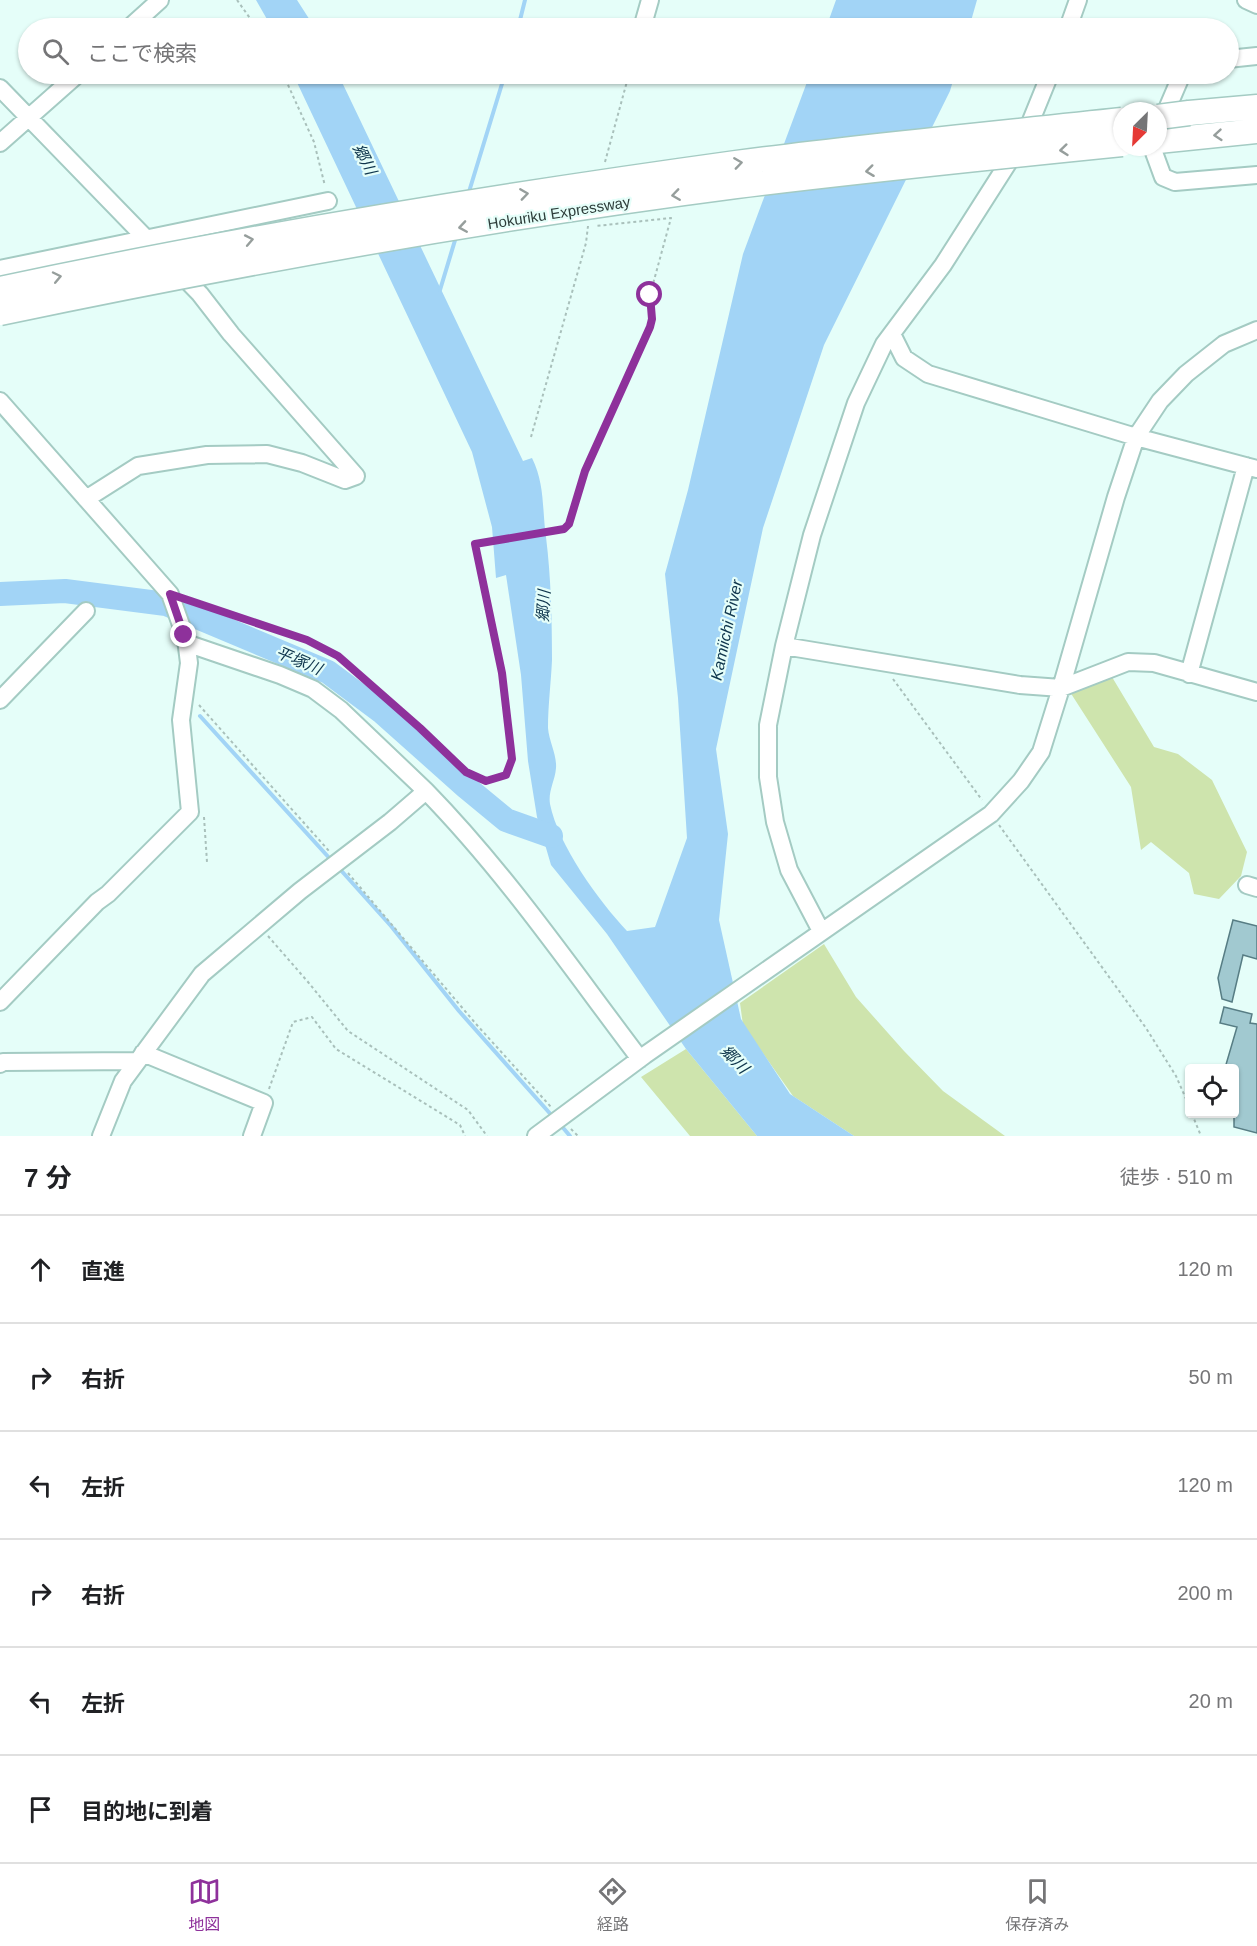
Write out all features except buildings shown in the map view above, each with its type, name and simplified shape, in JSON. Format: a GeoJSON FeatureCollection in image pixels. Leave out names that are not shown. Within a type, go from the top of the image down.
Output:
{"type":"FeatureCollection","features":[{"type":"Feature","properties":{"kind":"highway"},"geometry":{"type":"LineString","coordinates":[[1167,116],[1257,107]]}},
{"type":"Feature","properties":{"kind":"highway","name":"Hokuriku Expressway"},"geometry":{"type":"LineString","coordinates":[[0,289],[317,227],[510,196],[738,163],[1113,121]]}},
{"type":"Feature","properties":{"kind":"highway"},"geometry":{"type":"LineString","coordinates":[[1167,137],[1257,131]]}},
{"type":"Feature","properties":{"kind":"highway","name":"Hokuriku Expressway"},"geometry":{"type":"LineString","coordinates":[[0,313],[322,250],[514,219],[735,186],[1113,145]]}},
{"type":"Feature","properties":{"kind":"street"},"geometry":{"type":"LineString","coordinates":[[140,18],[160,0]]}},
{"type":"Feature","properties":{"kind":"street"},"geometry":{"type":"LineString","coordinates":[[645,18],[650,0]]}},
{"type":"Feature","properties":{"kind":"street"},"geometry":{"type":"LineString","coordinates":[[1072,18],[1078,0]]}},
{"type":"Feature","properties":{"kind":"street"},"geometry":{"type":"LineString","coordinates":[[1246,0],[1257,5]]}},
{"type":"Feature","properties":{"kind":"street"},"geometry":{"type":"LineString","coordinates":[[1239,58],[1257,56]]}},
{"type":"Feature","properties":{"kind":"street"},"geometry":{"type":"LineString","coordinates":[[0,143],[67,84]]}},
{"type":"Feature","properties":{"kind":"street"},"geometry":{"type":"LineString","coordinates":[[817,934],[789,870],[775,822],[768,777],[768,725],[784,646],[812,536],[856,404],[884,344],[943,265],[1024,138],[1046,84]]}},
{"type":"Feature","properties":{"kind":"street"},"geometry":{"type":"LineString","coordinates":[[1167,130],[1179,84]]}},
{"type":"Feature","properties":{"kind":"street"},"geometry":{"type":"LineString","coordinates":[[0,88],[200,294],[231,334],[356,476],[345,480],[302,463],[267,454],[207,455],[138,466],[86,499]]}},
{"type":"Feature","properties":{"kind":"street"},"geometry":{"type":"LineString","coordinates":[[1155,156],[1163,177],[1175,182],[1257,175]]}},
{"type":"Feature","properties":{"kind":"street"},"geometry":{"type":"LineString","coordinates":[[0,269],[328,201]]}},
{"type":"Feature","properties":{"kind":"street"},"geometry":{"type":"LineString","coordinates":[[536,1136],[643,1057],[991,814],[1021,781],[1041,752],[1116,497],[1136,437],[1160,401],[1185,374],[1224,344],[1257,330]]}},
{"type":"Feature","properties":{"kind":"street"},"geometry":{"type":"LineString","coordinates":[[892,334],[904,358],[928,374],[1136,437],[1252,468],[1189,674]]}},
{"type":"Feature","properties":{"kind":"street"},"geometry":{"type":"LineString","coordinates":[[0,401],[170,594],[185,639],[189,663],[181,720],[189,812],[0,1002]]}},
{"type":"Feature","properties":{"kind":"street"},"geometry":{"type":"LineString","coordinates":[[0,700],[86,611]]}},
{"type":"Feature","properties":{"kind":"street"},"geometry":{"type":"LineString","coordinates":[[185,639],[313,689],[341,710],[455,821],[488,859],[643,1057]]}},
{"type":"Feature","properties":{"kind":"street"},"geometry":{"type":"LineString","coordinates":[[784,646],[1020,685],[1061,688],[1128,662],[1154,663],[1257,692]]}},
{"type":"Feature","properties":{"kind":"street"},"geometry":{"type":"LineString","coordinates":[[106,1134],[123,1081],[202,974],[426,791]]}},
{"type":"Feature","properties":{"kind":"street"},"geometry":{"type":"LineString","coordinates":[[0,1064],[3,1062],[140,1057],[264,1103],[252,1136]]}},
{"type":"Feature","properties":{"kind":"path"},"geometry":{"type":"LineString","coordinates":[[237,0],[250,18]]}},
{"type":"Feature","properties":{"kind":"path"},"geometry":{"type":"LineString","coordinates":[[288,84],[314,142],[328,201]]}},
{"type":"Feature","properties":{"kind":"path"},"geometry":{"type":"LineString","coordinates":[[603,172],[627,84]]}},
{"type":"Feature","properties":{"kind":"path"},"geometry":{"type":"LineString","coordinates":[[170,594],[307,640],[338,656],[466,772],[486,781],[506,775],[512,759],[502,673],[475,544],[564,529],[569,524],[585,471],[650,327],[652,319],[650,295],[670,218],[588,227],[586,243],[531,437]]}},
{"type":"Feature","properties":{"kind":"path"},"geometry":{"type":"LineString","coordinates":[[880,661],[1146,1028],[1176,1076],[1185,1097]]}},
{"type":"Feature","properties":{"kind":"path"},"geometry":{"type":"LineString","coordinates":[[197,703],[339,862],[476,1024],[578,1136]]}},
{"type":"Feature","properties":{"kind":"path"},"geometry":{"type":"LineString","coordinates":[[258,926],[348,1031],[468,1110],[487,1136]]}},
{"type":"Feature","properties":{"kind":"path"},"geometry":{"type":"LineString","coordinates":[[264,1103],[292,1022],[312,1017],[336,1049],[460,1125],[465,1136]]}},
{"type":"Feature","properties":{"kind":"path"},"geometry":{"type":"LineString","coordinates":[[1194,1118],[1201,1136]]}},
{"type":"Feature","properties":{"kind":"green space"},"geometry":{"type":"Polygon","coordinates":[[[1106,667],[1154,747],[1178,754],[1212,780],[1247,852],[1241,876],[1219,899],[1194,894],[1189,873],[1151,842],[1141,850],[1131,787],[1070,692],[1106,667]]]}},
{"type":"Feature","properties":{"kind":"green space"},"geometry":{"type":"Polygon","coordinates":[[[824,944],[856,997],[904,1051],[943,1091],[1005,1136],[854,1136],[793,1096],[743,1025],[740,1003],[824,944]]]}},
{"type":"Feature","properties":{"kind":"green space"},"geometry":{"type":"Polygon","coordinates":[[[686,1049],[757,1136],[690,1136],[641,1077],[686,1049]]]}},
{"type":"Feature","properties":{"kind":"water"},"geometry":{"type":"Polygon","coordinates":[[[256,0],[297,0],[309,18],[266,18],[256,0]]]}},
{"type":"Feature","properties":{"kind":"water"},"geometry":{"type":"Polygon","coordinates":[[[836,0],[977,0],[972,18],[830,18],[836,0]]]}},
{"type":"Feature","properties":{"kind":"water"},"geometry":{"type":"Polygon","coordinates":[[[298,84],[343,84],[523,461],[532,458],[539,477],[542,497],[551,598],[552,660],[548,728],[556,768],[550,795],[554,820],[581,872],[627,931],[655,927],[687,838],[678,698],[665,574],[688,490],[743,254],[806,84],[952,84],[824,345],[763,528],[716,749],[728,834],[719,920],[741,1019],[790,1094],[854,1136],[757,1136],[686,1049],[607,934],[551,865],[537,817],[528,761],[521,675],[506,575],[496,578],[492,527],[472,452],[298,84]]]}},
{"type":"Feature","properties":{"kind":"waterway"},"geometry":{"type":"LineString","coordinates":[[520,18],[525,0]]}},
{"type":"Feature","properties":{"kind":"waterway"},"geometry":{"type":"LineString","coordinates":[[468,195],[502,84]]}},
{"type":"Feature","properties":{"kind":"waterway"},"geometry":{"type":"LineString","coordinates":[[440,290],[456,237]]}},
{"type":"Feature","properties":{"kind":"waterway","name":"平塚川"},"geometry":{"type":"LineString","coordinates":[[0,594],[65,591],[166,604],[328,672],[383,713],[506,820],[551,836]]}},
{"type":"Feature","properties":{"kind":"waterway"},"geometry":{"type":"LineString","coordinates":[[200,716],[332,861]]}},
{"type":"Feature","properties":{"kind":"waterway"},"geometry":{"type":"LineString","coordinates":[[338,867],[391,926],[459,1011],[554,1118]]}},
{"type":"Feature","properties":{"kind":"waterway"},"geometry":{"type":"LineString","coordinates":[[559,1123],[570,1136]]}},
{"type":"Feature","properties":{"kind":"route"},"geometry":{"type":"LineString","coordinates":[[184,635],[170,594],[307,640],[338,656],[466,772],[486,781],[506,775],[512,759],[502,673],[475,544],[564,529],[569,524],[585,471],[650,327],[652,319],[650,295]]}},
{"type":"Feature","properties":{"kind":"water label","name":"郷川"},"geometry":{"type":"Point","coordinates":[365,159]}},
{"type":"Feature","properties":{"kind":"water label","name":"郷川"},"geometry":{"type":"Point","coordinates":[543,606]}},
{"type":"Feature","properties":{"kind":"water label","name":"Kamiichi River"},"geometry":{"type":"Point","coordinates":[726,630]}},
{"type":"Feature","properties":{"kind":"water label","name":"郷川"},"geometry":{"type":"Point","coordinates":[735,1059]}}]}
